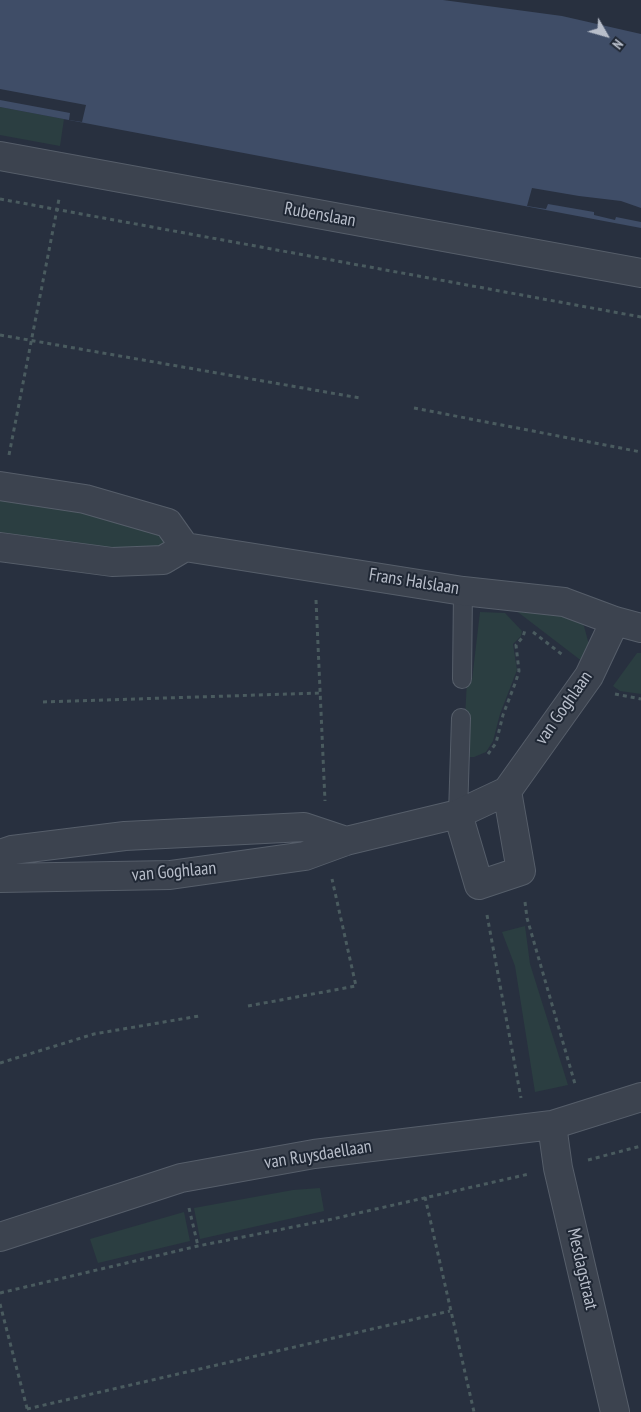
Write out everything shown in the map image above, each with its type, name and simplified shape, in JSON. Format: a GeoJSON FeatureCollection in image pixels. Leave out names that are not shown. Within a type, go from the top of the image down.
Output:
{"type":"FeatureCollection","features":[{"type":"Feature","properties":{"kind":"street","name":"Rubenslaan"},"geometry":{"type":"LineString","coordinates":[[0,156],[641,273]]}},
{"type":"Feature","properties":{"kind":"street"},"geometry":{"type":"LineString","coordinates":[[0,548],[112,562],[163,560],[184,547],[168,523],[85,499],[2,485]]}},
{"type":"Feature","properties":{"kind":"street","name":"Frans Halslaan"},"geometry":{"type":"LineString","coordinates":[[184,547],[464,591],[564,602],[615,621],[641,628]]}},
{"type":"Feature","properties":{"kind":"street","name":"van Goghlaan"},"geometry":{"type":"LineString","coordinates":[[0,878],[170,875],[305,856],[333,841],[458,814],[507,791],[589,676],[615,621]]}},
{"type":"Feature","properties":{"kind":"street"},"geometry":{"type":"LineString","coordinates":[[458,814],[479,885],[521,871],[507,791]]}},
{"type":"Feature","properties":{"kind":"street","name":"van Goghlaan"},"geometry":{"type":"LineString","coordinates":[[0,854],[12,850],[125,836],[304,828],[333,841]]}},
{"type":"Feature","properties":{"kind":"street","name":"van Ruysdaellaan"},"geometry":{"type":"LineString","coordinates":[[0,1237],[181,1178],[314,1154],[539,1125],[584,1116],[641,1097]]}},
{"type":"Feature","properties":{"kind":"street","name":"Mesdagstraat"},"geometry":{"type":"LineString","coordinates":[[539,1125],[558,1168],[615,1412]]}},
{"type":"Feature","properties":{"kind":"lane"},"geometry":{"type":"LineString","coordinates":[[462,679],[464,591]]}},
{"type":"Feature","properties":{"kind":"lane"},"geometry":{"type":"LineString","coordinates":[[458,814],[461,718]]}},
{"type":"Feature","properties":{"kind":"path"},"geometry":{"type":"LineString","coordinates":[[2,485],[32,341],[64,168]]}},
{"type":"Feature","properties":{"kind":"path"},"geometry":{"type":"LineString","coordinates":[[0,199],[641,317]]}},
{"type":"Feature","properties":{"kind":"path"},"geometry":{"type":"LineString","coordinates":[[0,334],[360,398]]}},
{"type":"Feature","properties":{"kind":"path"},"geometry":{"type":"LineString","coordinates":[[414,408],[641,452]]}},
{"type":"Feature","properties":{"kind":"path"},"geometry":{"type":"LineString","coordinates":[[248,1006],[356,986],[333,841],[320,693],[314,567]]}},
{"type":"Feature","properties":{"kind":"path"},"geometry":{"type":"LineString","coordinates":[[461,760],[474,759],[488,754],[496,743],[502,715],[519,671],[516,645],[523,637],[526,626],[589,676],[598,691],[641,699]]}},
{"type":"Feature","properties":{"kind":"path"},"geometry":{"type":"LineString","coordinates":[[44,702],[320,693]]}},
{"type":"Feature","properties":{"kind":"path"},"geometry":{"type":"LineString","coordinates":[[521,871],[527,918],[584,1116]]}},
{"type":"Feature","properties":{"kind":"path"},"geometry":{"type":"LineString","coordinates":[[479,885],[492,930],[539,1125]]}},
{"type":"Feature","properties":{"kind":"path"},"geometry":{"type":"LineString","coordinates":[[0,1063],[94,1034],[199,1016]]}},
{"type":"Feature","properties":{"kind":"path"},"geometry":{"type":"LineString","coordinates":[[0,1293],[198,1246],[328,1220],[558,1168],[641,1146]]}},
{"type":"Feature","properties":{"kind":"path"},"geometry":{"type":"LineString","coordinates":[[181,1178],[198,1246]]}},
{"type":"Feature","properties":{"kind":"path"},"geometry":{"type":"LineString","coordinates":[[425,1197],[474,1412]]}},
{"type":"Feature","properties":{"kind":"path"},"geometry":{"type":"LineString","coordinates":[[0,1304],[27,1410],[450,1311]]}},
{"type":"Feature","properties":{"kind":"shaded area"},"geometry":{"type":"Polygon","coordinates":[[[0,107],[64,119],[60,146],[0,135],[0,107]]]}},
{"type":"Feature","properties":{"kind":"shaded area"},"geometry":{"type":"Polygon","coordinates":[[[0,497],[44,499],[159,532],[165,538],[164,544],[160,550],[85,551],[0,537],[0,497]]]}},
{"type":"Feature","properties":{"kind":"shaded area"},"geometry":{"type":"Polygon","coordinates":[[[506,603],[570,612],[584,626],[589,645],[583,662],[506,603]]]}},
{"type":"Feature","properties":{"kind":"shaded area"},"geometry":{"type":"Polygon","coordinates":[[[480,612],[505,613],[522,631],[521,636],[513,644],[517,670],[500,714],[493,741],[486,752],[474,757],[463,757],[467,680],[472,680],[480,612]]]}},
{"type":"Feature","properties":{"kind":"shaded area"},"geometry":{"type":"Polygon","coordinates":[[[637,653],[641,653],[641,694],[620,691],[613,686],[637,653]]]}},
{"type":"Feature","properties":{"kind":"shaded area"},"geometry":{"type":"Polygon","coordinates":[[[525,926],[530,964],[568,1085],[535,1092],[515,966],[502,932],[525,926]]]}},
{"type":"Feature","properties":{"kind":"shaded area"},"geometry":{"type":"Polygon","coordinates":[[[320,1188],[324,1211],[200,1239],[194,1208],[293,1190],[320,1188]]]}},
{"type":"Feature","properties":{"kind":"shaded area"},"geometry":{"type":"Polygon","coordinates":[[[184,1212],[190,1241],[98,1263],[90,1239],[184,1212]]]}},
{"type":"Feature","properties":{"kind":"water"},"geometry":{"type":"Polygon","coordinates":[[[0,0],[443,0],[562,16],[641,34],[641,228],[0,107],[0,0]]]}},
{"type":"Feature","properties":{"kind":"pier"},"geometry":{"type":"Polygon","coordinates":[[[0,89],[86,105],[82,122],[69,120],[70,113],[0,100],[0,89]]]}},
{"type":"Feature","properties":{"kind":"pier"},"geometry":{"type":"Polygon","coordinates":[[[532,188],[621,201],[641,208],[641,222],[616,217],[615,220],[594,215],[594,212],[548,204],[546,209],[527,206],[532,188]]]}}]}
